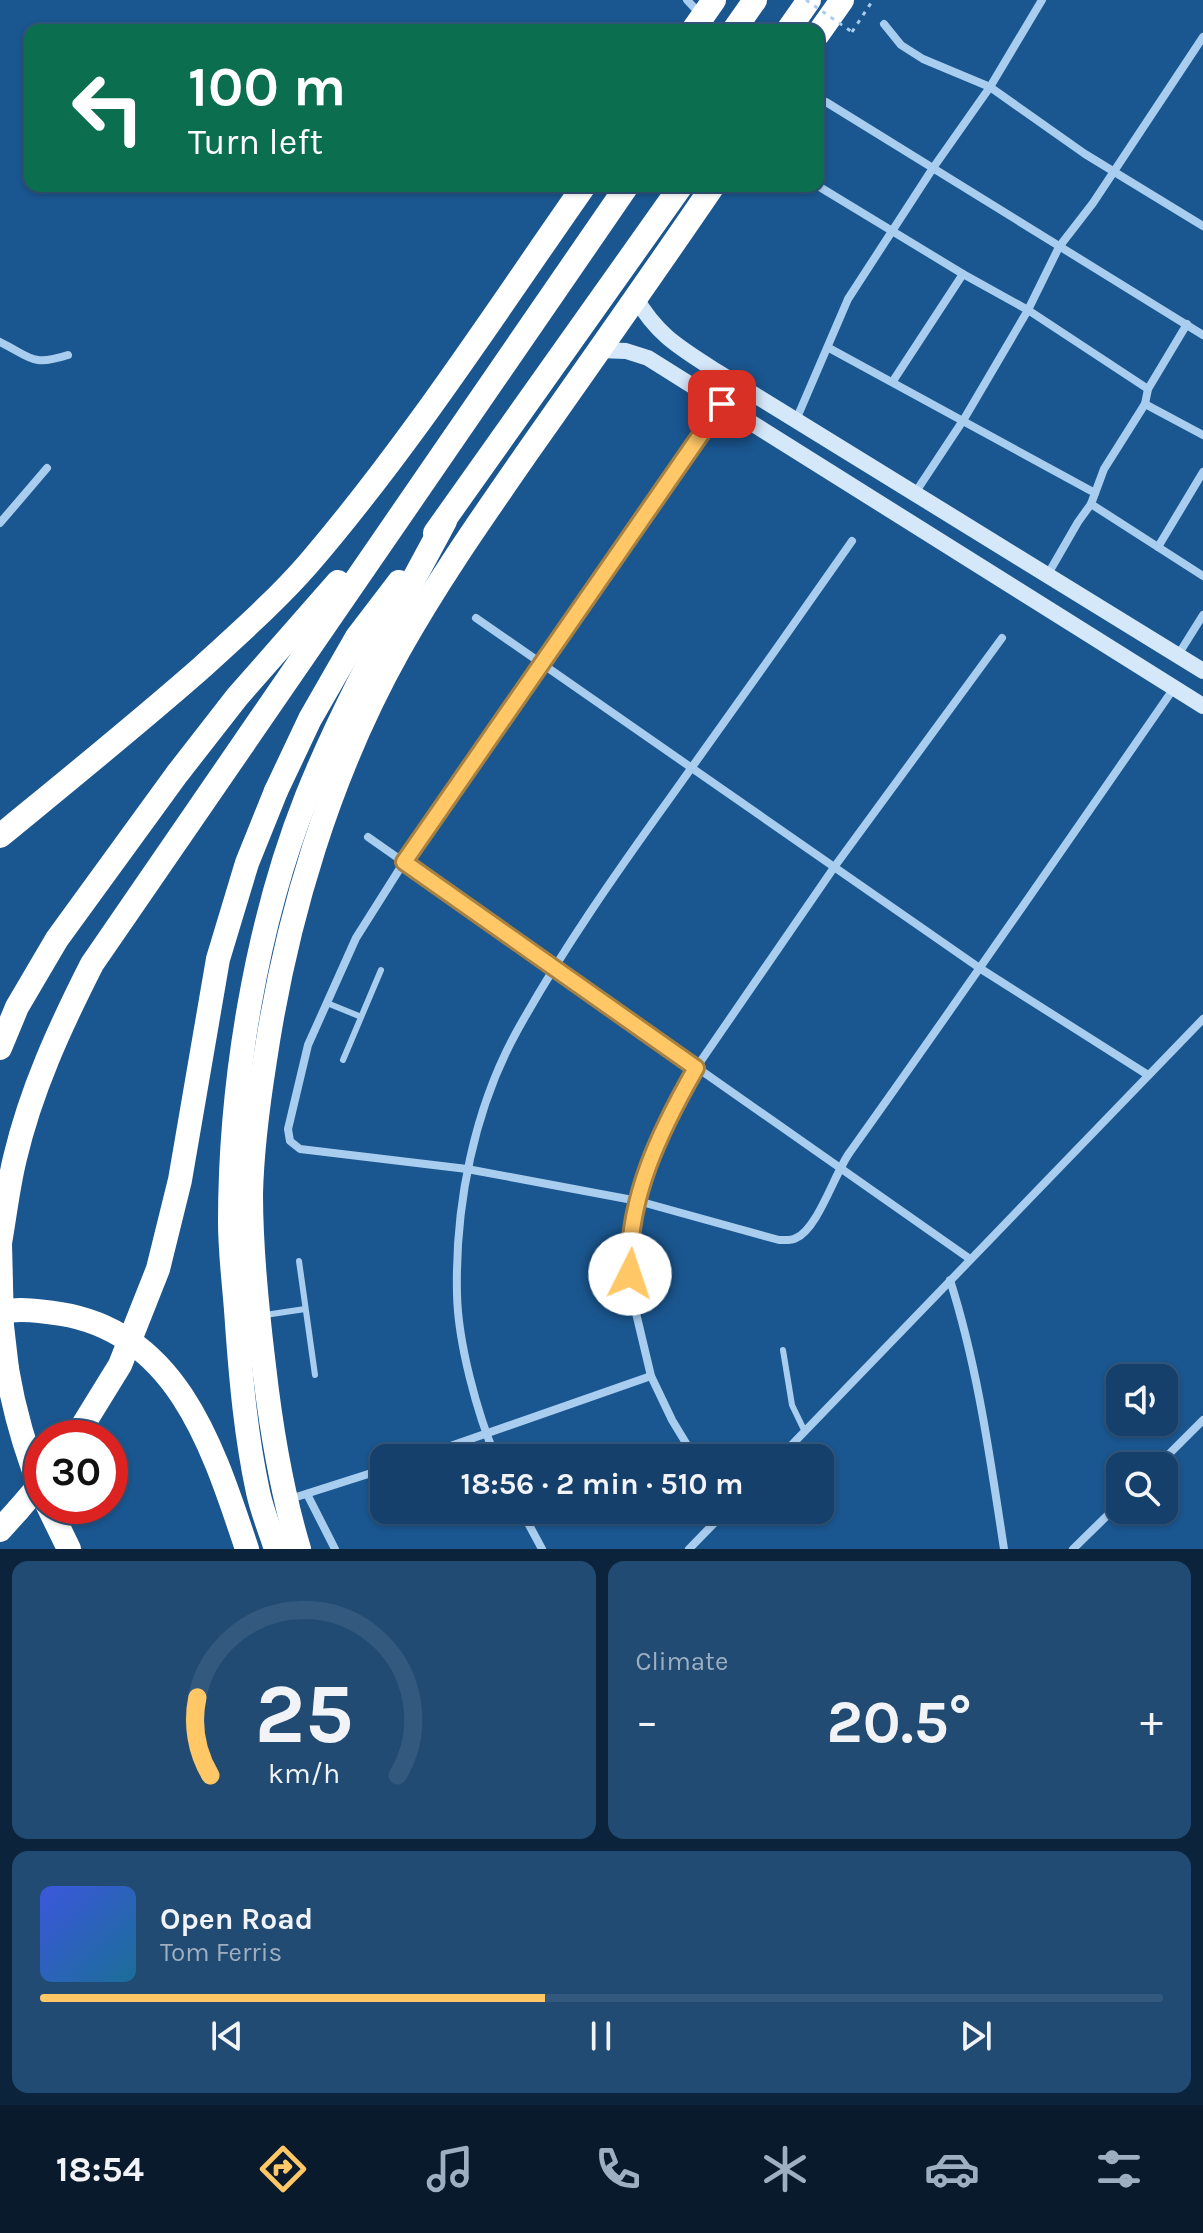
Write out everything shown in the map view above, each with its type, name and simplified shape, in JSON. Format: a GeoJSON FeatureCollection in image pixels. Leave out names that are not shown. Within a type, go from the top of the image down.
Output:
{"type":"FeatureCollection","features":[{"type":"Feature","properties":{"kind":"highway"},"geometry":{"type":"LineString","coordinates":[[738,24],[755,0]]}},
{"type":"Feature","properties":{"kind":"highway"},"geometry":{"type":"LineString","coordinates":[[792,24],[807,0]]}},
{"type":"Feature","properties":{"kind":"highway"},"geometry":{"type":"LineString","coordinates":[[824,26],[842,0]]}},
{"type":"Feature","properties":{"kind":"highway"},"geometry":{"type":"LineString","coordinates":[[0,836],[171,695],[246,628],[307,565],[432,402],[580,192]]}},
{"type":"Feature","properties":{"kind":"highway"},"geometry":{"type":"LineString","coordinates":[[24,1439],[7,1369],[2,1326],[0,1243],[15,1159],[56,1035],[92,964],[623,192]]}},
{"type":"Feature","properties":{"kind":"highway"},"geometry":{"type":"LineString","coordinates":[[86,1420],[120,1365],[158,1269],[180,1180],[218,959],[247,863],[310,719],[357,637],[445,521],[677,192]]}},
{"type":"Feature","properties":{"kind":"highway"},"geometry":{"type":"LineString","coordinates":[[299,1549],[296,1497],[268,1406],[258,1316],[251,1194],[258,1106],[274,996],[292,922],[326,812],[397,654],[443,574],[709,192]]}},
{"type":"Feature","properties":{"kind":"highway"},"geometry":{"type":"LineString","coordinates":[[0,1048],[17,1007],[57,939],[177,774],[237,697],[409,502]]}},
{"type":"Feature","properties":{"kind":"highway"},"geometry":{"type":"LineString","coordinates":[[276,1549],[258,1494],[244,1411],[239,1351],[230,1224],[240,1066],[258,966],[276,893],[307,797],[371,659],[445,521]]}},
{"type":"Feature","properties":{"kind":"highway"},"geometry":{"type":"LineString","coordinates":[[0,1312],[35,1310],[76,1316],[110,1329],[168,1374],[200,1426],[247,1549]]}},
{"type":"Feature","properties":{"kind":"highway"},"geometry":{"type":"LineString","coordinates":[[0,1530],[24,1503]]}},
{"type":"Feature","properties":{"kind":"highway"},"geometry":{"type":"LineString","coordinates":[[55,1524],[69,1549]]}},
{"type":"Feature","properties":{"kind":"main road"},"geometry":{"type":"LineString","coordinates":[[635,297],[648,320],[667,339],[1203,671]]}},
{"type":"Feature","properties":{"kind":"main road"},"geometry":{"type":"LineString","coordinates":[[598,350],[626,351],[648,358],[1203,706]]}},
{"type":"Feature","properties":{"kind":"street"},"geometry":{"type":"LineString","coordinates":[[796,420],[848,299],[990,87],[1042,0]]}},
{"type":"Feature","properties":{"kind":"street"},"geometry":{"type":"LineString","coordinates":[[884,24],[901,45],[923,59],[990,87],[1114,172],[1203,226]]}},
{"type":"Feature","properties":{"kind":"street"},"geometry":{"type":"LineString","coordinates":[[915,493],[964,419],[1028,310],[1059,247],[1114,172],[1203,37]]}},
{"type":"Feature","properties":{"kind":"street"},"geometry":{"type":"LineString","coordinates":[[826,102],[1203,335]]}},
{"type":"Feature","properties":{"kind":"street"},"geometry":{"type":"LineString","coordinates":[[824,190],[1028,310],[1148,389]]}},
{"type":"Feature","properties":{"kind":"street"},"geometry":{"type":"LineString","coordinates":[[893,381],[963,274]]}},
{"type":"Feature","properties":{"kind":"street"},"geometry":{"type":"LineString","coordinates":[[1048,574],[1091,504],[1116,448],[1145,404],[1148,389],[1187,324]]}},
{"type":"Feature","properties":{"kind":"street"},"geometry":{"type":"LineString","coordinates":[[0,342],[35,361],[68,355]]}},
{"type":"Feature","properties":{"kind":"street"},"geometry":{"type":"LineString","coordinates":[[829,348],[1095,493]]}},
{"type":"Feature","properties":{"kind":"street"},"geometry":{"type":"LineString","coordinates":[[722,404],[404,862],[356,938],[308,1045],[288,1129],[290,1141],[300,1149],[467,1169],[638,1201],[779,1240],[795,1239],[805,1233],[839,1167],[981,969],[1174,688]]}},
{"type":"Feature","properties":{"kind":"street"},"geometry":{"type":"LineString","coordinates":[[1145,404],[1203,435]]}},
{"type":"Feature","properties":{"kind":"street"},"geometry":{"type":"LineString","coordinates":[[0,523],[47,468]]}},
{"type":"Feature","properties":{"kind":"street"},"geometry":{"type":"LineString","coordinates":[[1158,547],[1203,472]]}},
{"type":"Feature","properties":{"kind":"street"},"geometry":{"type":"LineString","coordinates":[[1091,504],[1203,576]]}},
{"type":"Feature","properties":{"kind":"street"},"geometry":{"type":"LineString","coordinates":[[490,1444],[462,1340],[457,1296],[458,1245],[467,1169],[487,1102],[516,1033],[623,863],[852,541]]}},
{"type":"Feature","properties":{"kind":"street"},"geometry":{"type":"LineString","coordinates":[[1177,656],[1203,615]]}},
{"type":"Feature","properties":{"kind":"street"},"geometry":{"type":"LineString","coordinates":[[476,618],[981,969],[1148,1075]]}},
{"type":"Feature","properties":{"kind":"street"},"geometry":{"type":"LineString","coordinates":[[687,1444],[651,1376],[631,1292],[629,1257],[638,1201],[651,1154],[696,1068],[835,866],[1002,638]]}},
{"type":"Feature","properties":{"kind":"street"},"geometry":{"type":"LineString","coordinates":[[368,837],[970,1259]]}},
{"type":"Feature","properties":{"kind":"street"},"geometry":{"type":"LineString","coordinates":[[793,1444],[1203,1019]]}},
{"type":"Feature","properties":{"kind":"street"},"geometry":{"type":"LineString","coordinates":[[950,1280],[970,1348],[1004,1549]]}},
{"type":"Feature","properties":{"kind":"street"},"geometry":{"type":"LineString","coordinates":[[457,1444],[651,1376]]}},
{"type":"Feature","properties":{"kind":"street"},"geometry":{"type":"LineString","coordinates":[[1171,1452],[1203,1420]]}},
{"type":"Feature","properties":{"kind":"street"},"geometry":{"type":"LineString","coordinates":[[335,1549],[296,1497],[370,1473]]}},
{"type":"Feature","properties":{"kind":"street"},"geometry":{"type":"LineString","coordinates":[[1073,1549],[1106,1517]]}},
{"type":"Feature","properties":{"kind":"street"},"geometry":{"type":"LineString","coordinates":[[529,1524],[542,1549]]}},
{"type":"Feature","properties":{"kind":"street"},"geometry":{"type":"LineString","coordinates":[[689,1549],[713,1524]]}},
{"type":"Feature","properties":{"kind":"lane"},"geometry":{"type":"LineString","coordinates":[[343,1060],[381,970]]}},
{"type":"Feature","properties":{"kind":"lane"},"geometry":{"type":"LineString","coordinates":[[327,1003],[359,1016]]}},
{"type":"Feature","properties":{"kind":"lane"},"geometry":{"type":"LineString","coordinates":[[299,1261],[315,1375]]}},
{"type":"Feature","properties":{"kind":"lane"},"geometry":{"type":"LineString","coordinates":[[258,1316],[305,1309]]}},
{"type":"Feature","properties":{"kind":"lane"},"geometry":{"type":"LineString","coordinates":[[783,1350],[792,1405],[805,1432]]}},
{"type":"Feature","properties":{"kind":"path"},"geometry":{"type":"LineString","coordinates":[[807,0],[852,32],[873,0]]}},
{"type":"Feature","properties":{"kind":"route"},"geometry":{"type":"LineString","coordinates":[[630,1274],[629,1257],[638,1201],[651,1154],[696,1068],[404,862],[722,404]]}}]}
